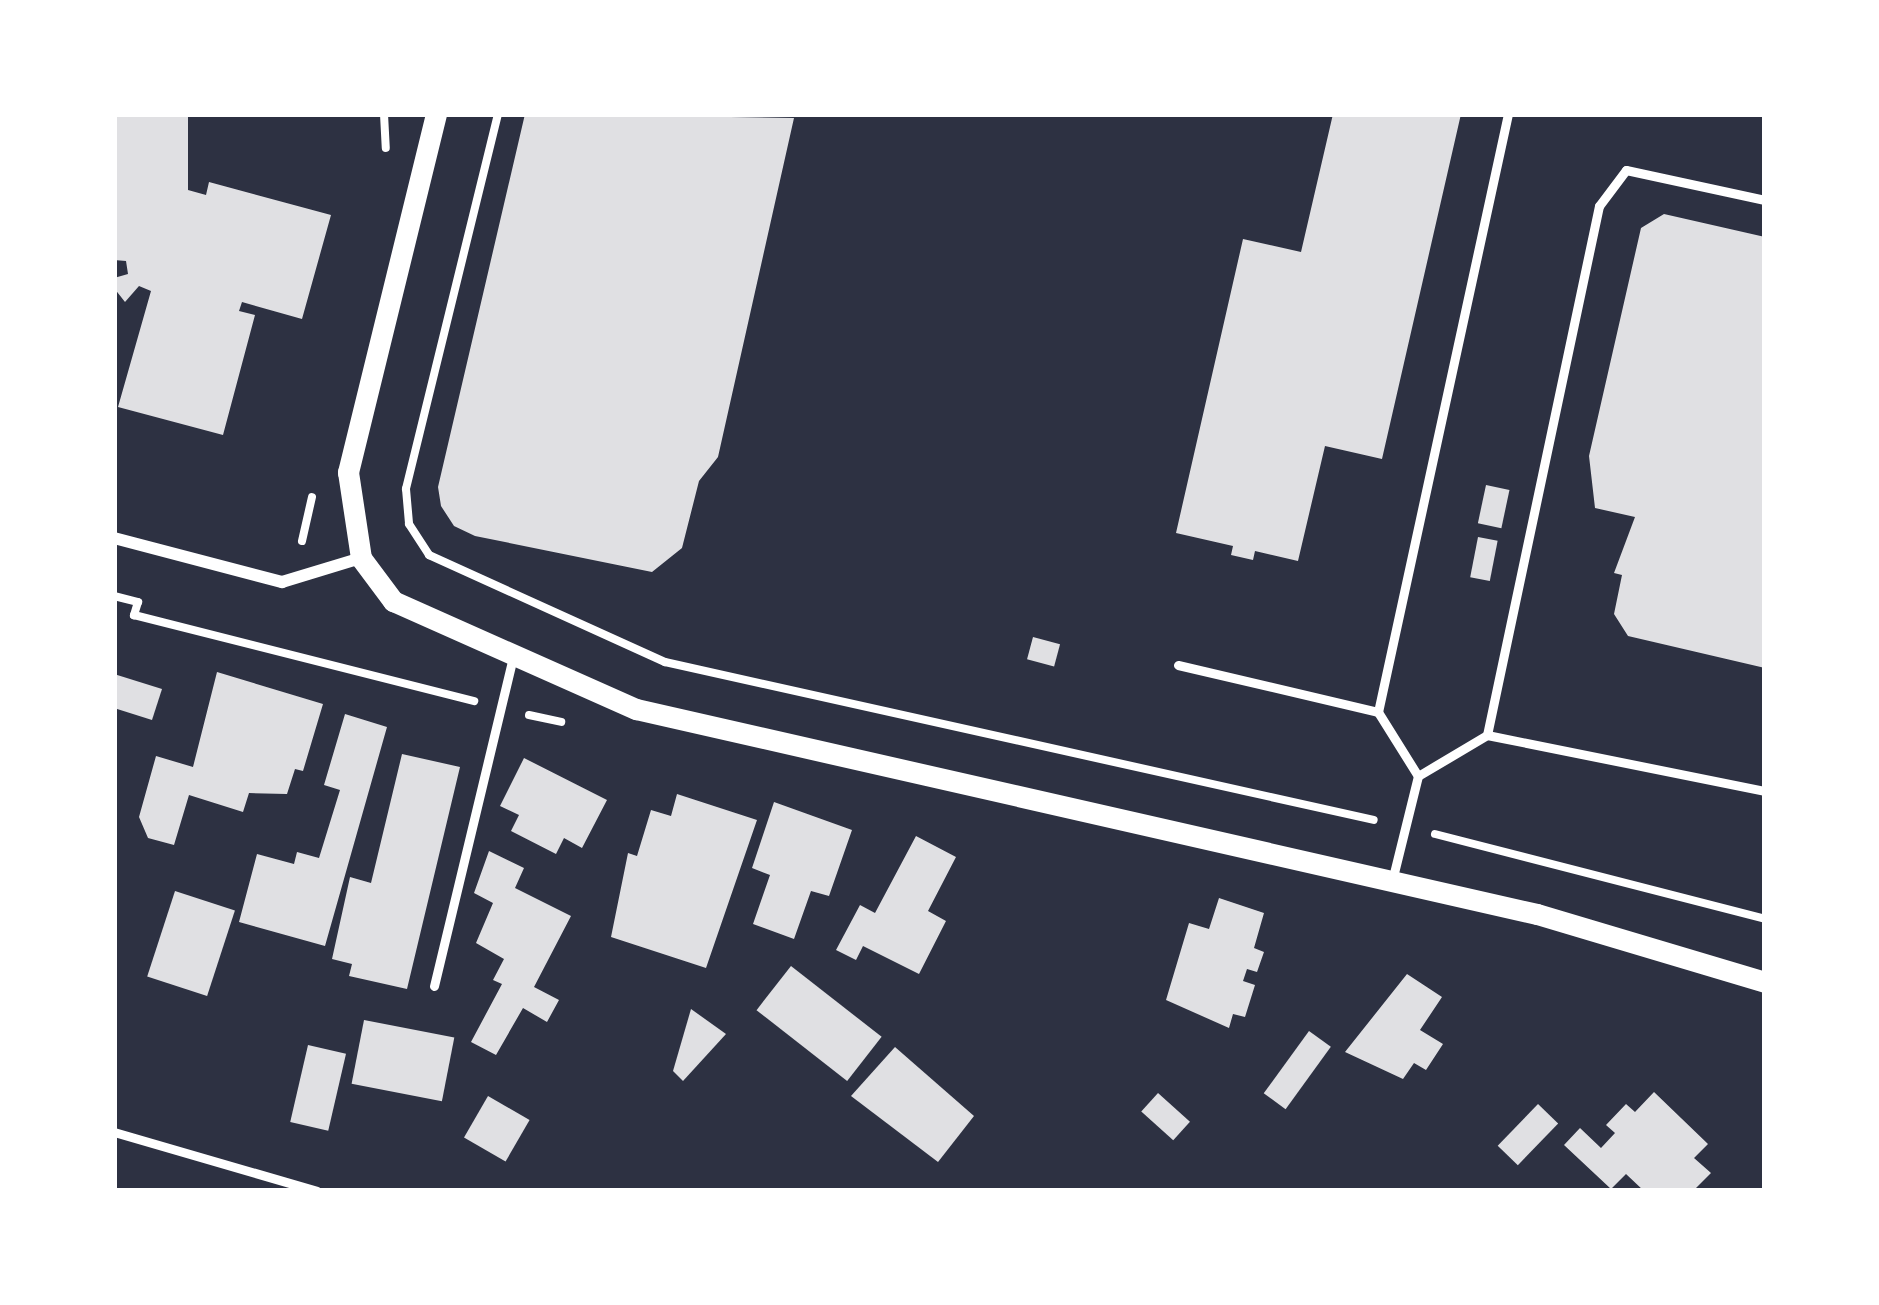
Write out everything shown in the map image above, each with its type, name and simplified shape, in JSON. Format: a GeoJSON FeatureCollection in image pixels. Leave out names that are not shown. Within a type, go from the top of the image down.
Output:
{"type":"FeatureCollection","features":[{"type":"Feature","properties":{"kind":"street"},"geometry":{"type":"LineString","coordinates":[[436,114],[348,472],[361,558],[393,601],[636,709],[1392,880],[1765,982]]}},
{"type":"Feature","properties":{"kind":"street"},"geometry":{"type":"LineString","coordinates":[[114,538],[282,582],[361,558]]}},
{"type":"Feature","properties":{"kind":"lane"},"geometry":{"type":"LineString","coordinates":[[1392,880],[1418,776],[1378,712],[1508,114]]}},
{"type":"Feature","properties":{"kind":"lane"},"geometry":{"type":"LineString","coordinates":[[1487,735],[1599,206],[1626,170],[1765,200]]}},
{"type":"Feature","properties":{"kind":"lane"},"geometry":{"type":"LineString","coordinates":[[434,986],[513,656]]}},
{"type":"Feature","properties":{"kind":"lane"},"geometry":{"type":"LineString","coordinates":[[1178,665],[1378,712]]}},
{"type":"Feature","properties":{"kind":"lane"},"geometry":{"type":"LineString","coordinates":[[1418,776],[1487,735],[1765,791]]}},
{"type":"Feature","properties":{"kind":"lane"},"geometry":{"type":"LineString","coordinates":[[114,1132],[317,1191]]}},
{"type":"Feature","properties":{"kind":"path"},"geometry":{"type":"LineString","coordinates":[[498,114],[406,489],[415,536],[441,564],[665,662],[1406,827],[1765,919]]}},
{"type":"Feature","properties":{"kind":"path"},"geometry":{"type":"LineString","coordinates":[[114,596],[138,602],[134,615],[567,723]]}},
{"type":"Feature","properties":{"kind":"building"},"geometry":{"type":"Polygon","coordinates":[[[114,114],[188,114],[188,190],[206,195],[209,182],[331,215],[302,319],[242,302],[239,311],[255,315],[223,435],[118,407],[151,291],[139,286],[125,302],[114,288],[114,278],[128,274],[126,261],[114,260],[114,114]]]}},
{"type":"Feature","properties":{"kind":"building"},"geometry":{"type":"Polygon","coordinates":[[[525,114],[794,118],[718,457],[699,481],[682,548],[652,572],[475,536],[454,526],[441,506],[438,487],[525,114]]]}},
{"type":"Feature","properties":{"kind":"building"},"geometry":{"type":"Polygon","coordinates":[[[1333,114],[1461,114],[1382,459],[1325,446],[1298,561],[1255,551],[1253,560],[1231,555],[1233,546],[1176,533],[1243,239],[1301,252],[1333,114]]]}},
{"type":"Feature","properties":{"kind":"building"},"geometry":{"type":"Polygon","coordinates":[[[1664,214],[1765,237],[1765,668],[1628,636],[1614,614],[1622,575],[1614,573],[1635,517],[1595,508],[1589,456],[1641,228],[1664,214]]]}},
{"type":"Feature","properties":{"kind":"building"},"geometry":{"type":"Polygon","coordinates":[[[1486,485],[1509,490],[1501,528],[1478,523],[1486,485]]]}},
{"type":"Feature","properties":{"kind":"building"},"geometry":{"type":"Polygon","coordinates":[[[1478,537],[1498,541],[1490,581],[1470,577],[1478,537]]]}},
{"type":"Feature","properties":{"kind":"building"},"geometry":{"type":"Polygon","coordinates":[[[1033,637],[1060,644],[1054,666],[1027,659],[1033,637]]]}},
{"type":"Feature","properties":{"kind":"building"},"geometry":{"type":"Polygon","coordinates":[[[217,672],[323,704],[303,771],[295,769],[287,794],[249,793],[243,812],[189,795],[174,845],[148,838],[139,817],[156,756],[193,767],[217,672]]]}},
{"type":"Feature","properties":{"kind":"building"},"geometry":{"type":"Polygon","coordinates":[[[114,674],[162,689],[152,720],[114,708],[114,674]]]}},
{"type":"Feature","properties":{"kind":"building"},"geometry":{"type":"Polygon","coordinates":[[[345,714],[387,727],[325,946],[239,922],[257,854],[294,864],[297,852],[319,858],[340,790],[324,785],[345,714]]]}},
{"type":"Feature","properties":{"kind":"building"},"geometry":{"type":"Polygon","coordinates":[[[402,754],[460,767],[407,989],[349,976],[352,964],[332,959],[350,877],[371,883],[402,754]]]}},
{"type":"Feature","properties":{"kind":"building"},"geometry":{"type":"Polygon","coordinates":[[[524,758],[607,800],[582,848],[564,838],[556,854],[511,831],[519,815],[500,806],[524,758]]]}},
{"type":"Feature","properties":{"kind":"building"},"geometry":{"type":"Polygon","coordinates":[[[677,794],[757,820],[706,968],[611,937],[628,853],[637,856],[651,810],[671,816],[677,794]]]}},
{"type":"Feature","properties":{"kind":"building"},"geometry":{"type":"Polygon","coordinates":[[[774,802],[852,830],[829,896],[811,891],[794,939],[753,924],[770,875],[752,868],[774,802]]]}},
{"type":"Feature","properties":{"kind":"building"},"geometry":{"type":"Polygon","coordinates":[[[916,836],[956,857],[928,911],[946,921],[919,974],[863,946],[856,960],[836,950],[860,905],[875,913],[916,836]]]}},
{"type":"Feature","properties":{"kind":"building"},"geometry":{"type":"Polygon","coordinates":[[[489,851],[524,868],[515,888],[571,916],[534,987],[559,1000],[547,1022],[523,1008],[496,1055],[471,1042],[502,984],[493,980],[504,959],[476,943],[493,903],[474,893],[489,851]]]}},
{"type":"Feature","properties":{"kind":"building"},"geometry":{"type":"Polygon","coordinates":[[[175,891],[235,910],[207,996],[147,977],[175,891]]]}},
{"type":"Feature","properties":{"kind":"building"},"geometry":{"type":"Polygon","coordinates":[[[1219,898],[1264,913],[1254,948],[1264,952],[1257,972],[1247,969],[1243,981],[1255,985],[1245,1017],[1233,1014],[1229,1028],[1166,1000],[1189,923],[1209,929],[1219,898]]]}},
{"type":"Feature","properties":{"kind":"building"},"geometry":{"type":"Polygon","coordinates":[[[791,966],[882,1037],[847,1081],[757,1010],[791,966]]]}},
{"type":"Feature","properties":{"kind":"building"},"geometry":{"type":"Polygon","coordinates":[[[1407,974],[1442,997],[1420,1030],[1443,1044],[1426,1070],[1414,1063],[1403,1079],[1345,1052],[1407,974]]]}},
{"type":"Feature","properties":{"kind":"building"},"geometry":{"type":"Polygon","coordinates":[[[691,1009],[726,1034],[683,1081],[673,1071],[691,1009]]]}},
{"type":"Feature","properties":{"kind":"building"},"geometry":{"type":"Polygon","coordinates":[[[364,1020],[454,1038],[442,1101],[352,1084],[364,1020]]]}},
{"type":"Feature","properties":{"kind":"building"},"geometry":{"type":"Polygon","coordinates":[[[1309,1031],[1331,1047],[1286,1109],[1264,1093],[1309,1031]]]}},
{"type":"Feature","properties":{"kind":"building"},"geometry":{"type":"Polygon","coordinates":[[[308,1045],[346,1054],[328,1131],[290,1122],[308,1045]]]}},
{"type":"Feature","properties":{"kind":"building"},"geometry":{"type":"Polygon","coordinates":[[[895,1047],[974,1116],[938,1162],[851,1096],[895,1047]]]}},
{"type":"Feature","properties":{"kind":"building"},"geometry":{"type":"Polygon","coordinates":[[[1654,1092],[1708,1144],[1694,1158],[1711,1173],[1693,1191],[1644,1191],[1626,1174],[1611,1189],[1564,1145],[1580,1128],[1601,1148],[1615,1133],[1606,1125],[1626,1104],[1635,1112],[1654,1092]]]}},
{"type":"Feature","properties":{"kind":"building"},"geometry":{"type":"Polygon","coordinates":[[[1158,1093],[1190,1122],[1173,1140],[1141,1112],[1158,1093]]]}},
{"type":"Feature","properties":{"kind":"building"},"geometry":{"type":"Polygon","coordinates":[[[488,1096],[530,1120],[506,1162],[464,1138],[488,1096]]]}},
{"type":"Feature","properties":{"kind":"building"},"geometry":{"type":"Polygon","coordinates":[[[1538,1104],[1558,1123],[1518,1165],[1498,1146],[1538,1104]]]}}]}
